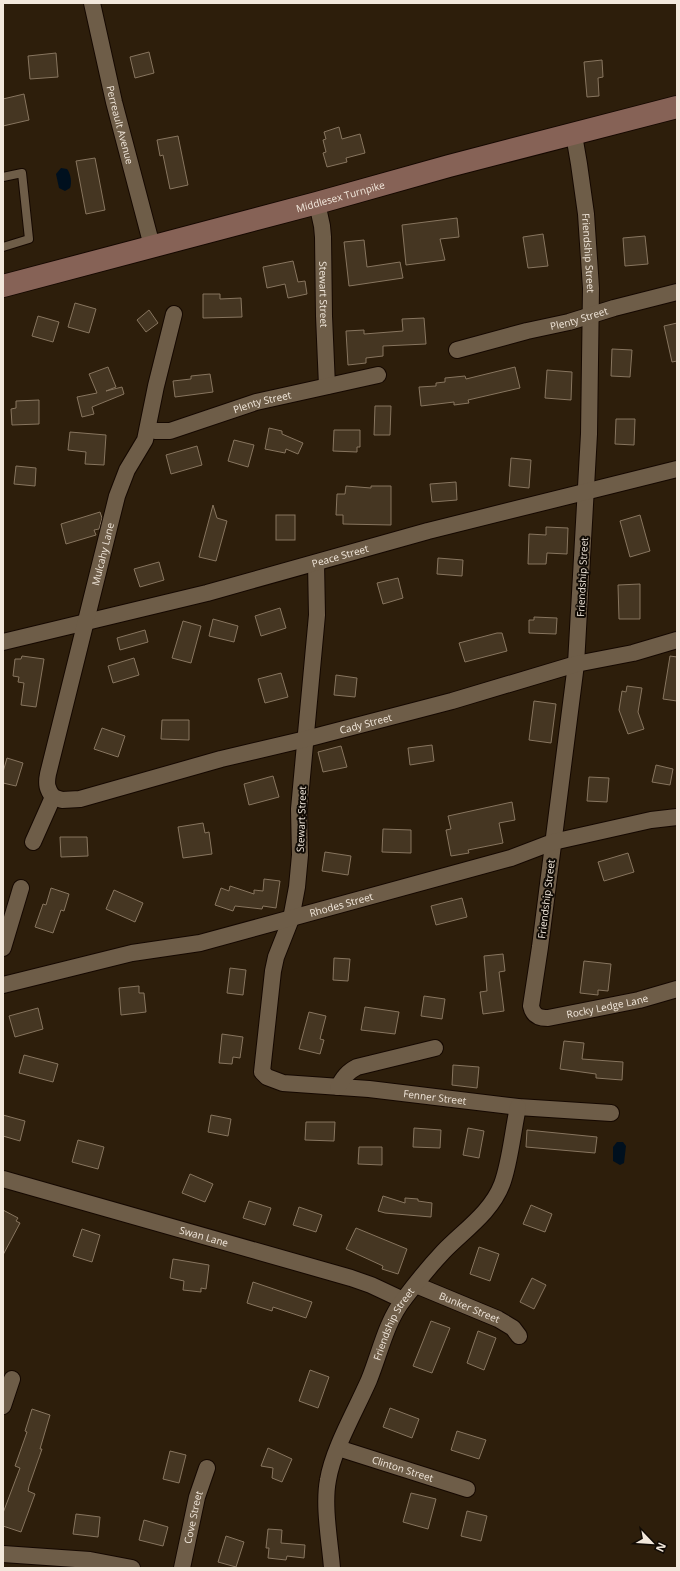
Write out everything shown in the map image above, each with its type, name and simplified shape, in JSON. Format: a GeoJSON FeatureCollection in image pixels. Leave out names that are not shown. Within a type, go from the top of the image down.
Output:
{"type":"FeatureCollection","features":[{"type":"Feature","properties":{"kind":"main road","name":"Middlesex Turnpike"},"geometry":{"type":"LineString","coordinates":[[3,286],[449,166],[574,135],[677,107]]}},
{"type":"Feature","properties":{"kind":"street","name":"Perreault Avenue"},"geometry":{"type":"LineString","coordinates":[[92,3],[114,102],[152,246]]}},
{"type":"Feature","properties":{"kind":"street","name":"Friendship Street"},"geometry":{"type":"LineString","coordinates":[[537,1016],[533,1012],[531,1006],[540,948],[576,664],[590,407],[592,315],[586,214],[574,135]]}},
{"type":"Feature","properties":{"kind":"street","name":"Stewart Street"},"geometry":{"type":"LineString","coordinates":[[316,203],[322,226],[323,237],[324,316],[328,386]]}},
{"type":"Feature","properties":{"kind":"street","name":"Plenty Street"},"geometry":{"type":"LineString","coordinates":[[457,350],[527,331],[569,322],[614,308],[677,292]]}},
{"type":"Feature","properties":{"kind":"street","name":"Mulcahy Lane"},"geometry":{"type":"LineString","coordinates":[[53,797],[48,790],[46,782],[117,496],[127,470],[145,440],[156,386],[174,314]]}},
{"type":"Feature","properties":{"kind":"street","name":"Plenty Street"},"geometry":{"type":"LineString","coordinates":[[148,429],[156,431],[170,431],[256,402],[378,375]]}},
{"type":"Feature","properties":{"kind":"street","name":"Peace Street"},"geometry":{"type":"LineString","coordinates":[[3,642],[207,594],[428,531],[677,469]]}},
{"type":"Feature","properties":{"kind":"street","name":"Stewart Street"},"geometry":{"type":"LineString","coordinates":[[262,1072],[273,971],[276,957],[290,919],[296,893],[299,870],[299,809],[317,615],[316,562]]}},
{"type":"Feature","properties":{"kind":"street","name":"Cady Street"},"geometry":{"type":"LineString","coordinates":[[53,797],[62,800],[80,799],[221,759],[306,740],[452,701],[576,664],[633,653],[677,640]]}},
{"type":"Feature","properties":{"kind":"street"},"geometry":{"type":"LineString","coordinates":[[33,842],[53,797]]}},
{"type":"Feature","properties":{"kind":"street","name":"Rhodes Street"},"geometry":{"type":"LineString","coordinates":[[3,985],[124,955],[200,943],[511,858],[553,842],[651,820],[677,817]]}},
{"type":"Feature","properties":{"kind":"street"},"geometry":{"type":"LineString","coordinates":[[3,948],[21,888]]}},
{"type":"Feature","properties":{"kind":"street","name":"Rocky Ledge Lane"},"geometry":{"type":"LineString","coordinates":[[537,1016],[542,1018],[556,1016],[639,1000],[677,989]]}},
{"type":"Feature","properties":{"kind":"street"},"geometry":{"type":"LineString","coordinates":[[338,1087],[344,1076],[350,1070],[357,1067],[435,1048]]}},
{"type":"Feature","properties":{"kind":"street","name":"Fenner Street"},"geometry":{"type":"LineString","coordinates":[[262,1072],[267,1077],[283,1083],[338,1087],[518,1107],[611,1113]]}},
{"type":"Feature","properties":{"kind":"street","name":"Friendship Street"},"geometry":{"type":"LineString","coordinates":[[332,1568],[327,1491],[331,1467],[338,1448],[370,1378],[394,1316],[403,1300],[442,1253],[480,1218],[496,1196],[502,1184],[505,1172],[518,1107]]}},
{"type":"Feature","properties":{"kind":"street","name":"Swan Lane"},"geometry":{"type":"LineString","coordinates":[[3,1179],[371,1284],[403,1300]]}},
{"type":"Feature","properties":{"kind":"street","name":"Bunker Street"},"geometry":{"type":"LineString","coordinates":[[416,1285],[498,1319],[513,1328],[519,1336]]}},
{"type":"Feature","properties":{"kind":"street"},"geometry":{"type":"LineString","coordinates":[[3,1406],[12,1379]]}},
{"type":"Feature","properties":{"kind":"street","name":"Clinton Street"},"geometry":{"type":"LineString","coordinates":[[338,1448],[467,1489]]}},
{"type":"Feature","properties":{"kind":"street","name":"Cove Street"},"geometry":{"type":"LineString","coordinates":[[182,1568],[197,1497],[207,1468]]}},
{"type":"Feature","properties":{"kind":"street"},"geometry":{"type":"LineString","coordinates":[[3,1554],[90,1560],[132,1568]]}},
{"type":"Feature","properties":{"kind":"lane"},"geometry":{"type":"LineString","coordinates":[[3,177],[22,173],[29,239],[3,247]]}},
{"type":"Feature","properties":{"kind":"water"},"geometry":{"type":"Polygon","coordinates":[[[61,168],[67,169],[71,178],[70,188],[65,191],[59,188],[56,174],[61,168]]]}},
{"type":"Feature","properties":{"kind":"water"},"geometry":{"type":"Polygon","coordinates":[[[617,1142],[623,1142],[626,1146],[624,1163],[620,1165],[613,1161],[613,1147],[617,1142]]]}},
{"type":"Feature","properties":{"kind":"building"},"geometry":{"type":"Polygon","coordinates":[[[149,52],[154,73],[135,78],[130,57],[149,52]]]}},
{"type":"Feature","properties":{"kind":"building"},"geometry":{"type":"Polygon","coordinates":[[[56,53],[58,77],[30,79],[28,56],[56,53]]]}},
{"type":"Feature","properties":{"kind":"building"},"geometry":{"type":"Polygon","coordinates":[[[602,60],[603,77],[598,78],[599,96],[587,97],[584,62],[602,60]]]}},
{"type":"Feature","properties":{"kind":"building"},"geometry":{"type":"Polygon","coordinates":[[[24,94],[29,120],[3,126],[3,99],[24,94]]]}},
{"type":"Feature","properties":{"kind":"building"},"geometry":{"type":"Polygon","coordinates":[[[339,127],[342,139],[360,134],[365,153],[346,158],[347,162],[327,167],[323,153],[326,152],[323,140],[326,139],[324,132],[339,127]]]}},
{"type":"Feature","properties":{"kind":"building"},"geometry":{"type":"Polygon","coordinates":[[[178,136],[188,185],[170,189],[163,155],[160,156],[157,140],[178,136]]]}},
{"type":"Feature","properties":{"kind":"building"},"geometry":{"type":"Polygon","coordinates":[[[95,158],[105,210],[86,214],[76,161],[95,158]]]}},
{"type":"Feature","properties":{"kind":"building"},"geometry":{"type":"Polygon","coordinates":[[[457,218],[459,237],[440,239],[445,260],[406,265],[402,225],[457,218]]]}},
{"type":"Feature","properties":{"kind":"building"},"geometry":{"type":"Polygon","coordinates":[[[543,234],[548,266],[528,268],[523,237],[543,234]]]}},
{"type":"Feature","properties":{"kind":"building"},"geometry":{"type":"Polygon","coordinates":[[[645,236],[648,264],[625,266],[623,238],[645,236]]]}},
{"type":"Feature","properties":{"kind":"building"},"geometry":{"type":"Polygon","coordinates":[[[364,240],[367,267],[400,262],[403,278],[349,286],[344,242],[364,240]]]}},
{"type":"Feature","properties":{"kind":"building"},"geometry":{"type":"Polygon","coordinates":[[[293,261],[298,282],[305,281],[307,294],[288,298],[285,284],[267,288],[263,267],[293,261]]]}},
{"type":"Feature","properties":{"kind":"building"},"geometry":{"type":"Polygon","coordinates":[[[203,294],[220,294],[220,299],[241,298],[242,317],[203,318],[203,294]]]}},
{"type":"Feature","properties":{"kind":"building"},"geometry":{"type":"Polygon","coordinates":[[[75,303],[96,309],[89,333],[68,327],[75,303]]]}},
{"type":"Feature","properties":{"kind":"building"},"geometry":{"type":"Polygon","coordinates":[[[149,310],[158,323],[146,332],[137,320],[149,310]]]}},
{"type":"Feature","properties":{"kind":"building"},"geometry":{"type":"Polygon","coordinates":[[[38,316],[59,322],[53,342],[32,336],[38,316]]]}},
{"type":"Feature","properties":{"kind":"building"},"geometry":{"type":"Polygon","coordinates":[[[424,318],[426,344],[383,346],[383,356],[366,358],[366,363],[348,365],[346,331],[364,330],[364,334],[403,331],[402,319],[424,318]]]}},
{"type":"Feature","properties":{"kind":"building"},"geometry":{"type":"Polygon","coordinates":[[[677,323],[677,361],[672,362],[664,326],[677,323]]]}},
{"type":"Feature","properties":{"kind":"building"},"geometry":{"type":"Polygon","coordinates":[[[612,349],[632,350],[630,377],[611,376],[612,349]]]}},
{"type":"Feature","properties":{"kind":"building"},"geometry":{"type":"Polygon","coordinates":[[[108,367],[116,387],[106,391],[122,387],[124,394],[92,407],[94,414],[82,417],[77,397],[97,393],[89,374],[108,367]]]}},
{"type":"Feature","properties":{"kind":"building"},"geometry":{"type":"Polygon","coordinates":[[[515,367],[520,388],[468,400],[469,403],[454,405],[454,402],[421,406],[419,387],[436,386],[436,383],[445,382],[445,378],[465,376],[466,379],[515,367]]]}},
{"type":"Feature","properties":{"kind":"building"},"geometry":{"type":"Polygon","coordinates":[[[547,370],[572,372],[571,400],[545,398],[547,370]]]}},
{"type":"Feature","properties":{"kind":"building"},"geometry":{"type":"Polygon","coordinates":[[[210,374],[213,392],[175,397],[173,381],[191,379],[191,376],[210,374]]]}},
{"type":"Feature","properties":{"kind":"building"},"geometry":{"type":"Polygon","coordinates":[[[39,400],[39,424],[12,425],[11,409],[16,408],[16,401],[39,400]]]}},
{"type":"Feature","properties":{"kind":"building"},"geometry":{"type":"Polygon","coordinates":[[[375,406],[391,406],[390,435],[374,435],[375,406]]]}},
{"type":"Feature","properties":{"kind":"building"},"geometry":{"type":"Polygon","coordinates":[[[616,419],[635,419],[634,445],[615,444],[616,419]]]}},
{"type":"Feature","properties":{"kind":"building"},"geometry":{"type":"Polygon","coordinates":[[[269,428],[282,431],[282,434],[303,443],[298,454],[286,449],[285,453],[265,449],[269,428]]]}},
{"type":"Feature","properties":{"kind":"building"},"geometry":{"type":"Polygon","coordinates":[[[334,430],[360,430],[360,447],[357,447],[357,452],[333,451],[334,430]]]}},
{"type":"Feature","properties":{"kind":"building"},"geometry":{"type":"Polygon","coordinates":[[[70,432],[106,435],[104,465],[85,464],[86,452],[68,450],[70,432]]]}},
{"type":"Feature","properties":{"kind":"building"},"geometry":{"type":"Polygon","coordinates":[[[234,440],[254,445],[248,467],[228,461],[234,440]]]}},
{"type":"Feature","properties":{"kind":"building"},"geometry":{"type":"Polygon","coordinates":[[[197,446],[202,465],[171,474],[166,455],[197,446]]]}},
{"type":"Feature","properties":{"kind":"building"},"geometry":{"type":"Polygon","coordinates":[[[511,458],[531,460],[529,488],[509,486],[511,458]]]}},
{"type":"Feature","properties":{"kind":"building"},"geometry":{"type":"Polygon","coordinates":[[[16,466],[36,468],[35,486],[14,484],[16,466]]]}},
{"type":"Feature","properties":{"kind":"building"},"geometry":{"type":"Polygon","coordinates":[[[456,482],[457,500],[432,502],[430,484],[456,482]]]}},
{"type":"Feature","properties":{"kind":"building"},"geometry":{"type":"Polygon","coordinates":[[[346,486],[371,488],[371,486],[391,486],[391,525],[343,524],[343,515],[336,515],[337,494],[345,494],[346,486]]]}},
{"type":"Feature","properties":{"kind":"building"},"geometry":{"type":"Polygon","coordinates":[[[213,505],[217,518],[227,521],[216,561],[199,557],[213,505]]]}},
{"type":"Feature","properties":{"kind":"building"},"geometry":{"type":"Polygon","coordinates":[[[100,512],[102,518],[99,529],[94,530],[96,535],[66,544],[61,524],[100,512]]]}},
{"type":"Feature","properties":{"kind":"building"},"geometry":{"type":"Polygon","coordinates":[[[276,515],[295,515],[295,540],[276,540],[276,515]]]}},
{"type":"Feature","properties":{"kind":"building"},"geometry":{"type":"Polygon","coordinates":[[[640,515],[650,551],[630,557],[620,521],[640,515]]]}},
{"type":"Feature","properties":{"kind":"building"},"geometry":{"type":"Polygon","coordinates":[[[546,527],[568,528],[567,554],[547,553],[546,564],[528,564],[529,534],[546,535],[546,527]]]}},
{"type":"Feature","properties":{"kind":"building"},"geometry":{"type":"Polygon","coordinates":[[[438,558],[463,560],[462,576],[437,574],[438,558]]]}},
{"type":"Feature","properties":{"kind":"building"},"geometry":{"type":"Polygon","coordinates":[[[159,562],[164,580],[140,587],[134,569],[159,562]]]}},
{"type":"Feature","properties":{"kind":"building"},"geometry":{"type":"Polygon","coordinates":[[[398,578],[403,598],[383,604],[377,583],[398,578]]]}},
{"type":"Feature","properties":{"kind":"building"},"geometry":{"type":"Polygon","coordinates":[[[640,584],[640,619],[619,619],[618,585],[640,584]]]}},
{"type":"Feature","properties":{"kind":"building"},"geometry":{"type":"Polygon","coordinates":[[[280,608],[286,628],[261,636],[255,616],[280,608]]]}},
{"type":"Feature","properties":{"kind":"building"},"geometry":{"type":"Polygon","coordinates":[[[534,617],[557,618],[556,634],[529,633],[529,620],[534,620],[534,617]]]}},
{"type":"Feature","properties":{"kind":"building"},"geometry":{"type":"Polygon","coordinates":[[[213,619],[238,626],[234,642],[209,636],[213,619]]]}},
{"type":"Feature","properties":{"kind":"building"},"geometry":{"type":"Polygon","coordinates":[[[183,621],[201,626],[191,663],[172,658],[183,621]]]}},
{"type":"Feature","properties":{"kind":"building"},"geometry":{"type":"Polygon","coordinates":[[[145,630],[148,642],[120,650],[117,638],[145,630]]]}},
{"type":"Feature","properties":{"kind":"building"},"geometry":{"type":"Polygon","coordinates":[[[502,633],[507,651],[465,662],[459,643],[502,633]]]}},
{"type":"Feature","properties":{"kind":"building"},"geometry":{"type":"Polygon","coordinates":[[[22,656],[44,659],[36,707],[21,705],[24,683],[18,682],[19,677],[13,676],[15,659],[21,659],[22,656]]]}},
{"type":"Feature","properties":{"kind":"building"},"geometry":{"type":"Polygon","coordinates":[[[670,656],[677,657],[677,701],[663,699],[670,656]]]}},
{"type":"Feature","properties":{"kind":"building"},"geometry":{"type":"Polygon","coordinates":[[[134,658],[139,675],[113,683],[108,666],[134,658]]]}},
{"type":"Feature","properties":{"kind":"building"},"geometry":{"type":"Polygon","coordinates":[[[281,673],[288,697],[265,703],[258,679],[281,673]]]}},
{"type":"Feature","properties":{"kind":"building"},"geometry":{"type":"Polygon","coordinates":[[[336,675],[357,678],[355,697],[334,695],[336,675]]]}},
{"type":"Feature","properties":{"kind":"building"},"geometry":{"type":"Polygon","coordinates":[[[627,686],[642,688],[638,712],[644,729],[628,734],[619,710],[622,691],[626,692],[627,686]]]}},
{"type":"Feature","properties":{"kind":"building"},"geometry":{"type":"Polygon","coordinates":[[[534,701],[556,704],[551,743],[529,740],[534,701]]]}},
{"type":"Feature","properties":{"kind":"building"},"geometry":{"type":"Polygon","coordinates":[[[162,720],[189,720],[189,740],[161,739],[162,720]]]}},
{"type":"Feature","properties":{"kind":"building"},"geometry":{"type":"Polygon","coordinates":[[[102,728],[125,736],[118,757],[94,749],[102,728]]]}},
{"type":"Feature","properties":{"kind":"building"},"geometry":{"type":"Polygon","coordinates":[[[432,745],[434,761],[410,765],[408,748],[432,745]]]}},
{"type":"Feature","properties":{"kind":"building"},"geometry":{"type":"Polygon","coordinates":[[[341,746],[347,767],[323,772],[318,752],[341,746]]]}},
{"type":"Feature","properties":{"kind":"building"},"geometry":{"type":"Polygon","coordinates":[[[7,758],[23,763],[16,786],[3,783],[3,772],[7,758]]]}},
{"type":"Feature","properties":{"kind":"building"},"geometry":{"type":"Polygon","coordinates":[[[656,765],[673,769],[670,785],[652,782],[656,765]]]}},
{"type":"Feature","properties":{"kind":"building"},"geometry":{"type":"Polygon","coordinates":[[[273,776],[279,797],[249,805],[244,784],[273,776]]]}},
{"type":"Feature","properties":{"kind":"building"},"geometry":{"type":"Polygon","coordinates":[[[589,777],[609,778],[607,802],[587,801],[589,777]]]}},
{"type":"Feature","properties":{"kind":"building"},"geometry":{"type":"Polygon","coordinates":[[[512,802],[515,820],[499,823],[503,843],[468,850],[469,853],[451,856],[446,830],[451,829],[448,816],[512,802]]]}},
{"type":"Feature","properties":{"kind":"building"},"geometry":{"type":"Polygon","coordinates":[[[203,823],[205,833],[209,832],[212,854],[183,858],[178,827],[203,823]]]}},
{"type":"Feature","properties":{"kind":"building"},"geometry":{"type":"Polygon","coordinates":[[[383,829],[411,830],[411,853],[382,852],[383,829]]]}},
{"type":"Feature","properties":{"kind":"building"},"geometry":{"type":"Polygon","coordinates":[[[60,837],[87,837],[88,856],[61,857],[60,837]]]}},
{"type":"Feature","properties":{"kind":"building"},"geometry":{"type":"Polygon","coordinates":[[[325,852],[351,856],[348,875],[322,871],[325,852]]]}},
{"type":"Feature","properties":{"kind":"building"},"geometry":{"type":"Polygon","coordinates":[[[628,853],[634,872],[604,881],[598,862],[628,853]]]}},
{"type":"Feature","properties":{"kind":"building"},"geometry":{"type":"Polygon","coordinates":[[[264,879],[280,881],[276,908],[263,906],[262,909],[235,906],[233,911],[215,905],[221,888],[229,891],[230,886],[254,894],[254,890],[263,891],[264,879]]]}},
{"type":"Feature","properties":{"kind":"building"},"geometry":{"type":"Polygon","coordinates":[[[51,888],[69,894],[64,911],[61,910],[53,933],[35,927],[43,904],[46,905],[51,888]]]}},
{"type":"Feature","properties":{"kind":"building"},"geometry":{"type":"Polygon","coordinates":[[[114,890],[143,903],[135,922],[106,909],[114,890]]]}},
{"type":"Feature","properties":{"kind":"building"},"geometry":{"type":"Polygon","coordinates":[[[462,898],[467,917],[436,925],[431,906],[462,898]]]}},
{"type":"Feature","properties":{"kind":"building"},"geometry":{"type":"Polygon","coordinates":[[[503,954],[505,971],[499,972],[504,1011],[483,1014],[480,992],[487,991],[484,956],[503,954]]]}},
{"type":"Feature","properties":{"kind":"building"},"geometry":{"type":"Polygon","coordinates":[[[334,958],[350,959],[348,981],[333,980],[334,958]]]}},
{"type":"Feature","properties":{"kind":"building"},"geometry":{"type":"Polygon","coordinates":[[[584,961],[611,964],[608,991],[598,990],[598,995],[580,993],[584,961]]]}},
{"type":"Feature","properties":{"kind":"building"},"geometry":{"type":"Polygon","coordinates":[[[230,968],[246,970],[243,995],[227,993],[230,968]]]}},
{"type":"Feature","properties":{"kind":"building"},"geometry":{"type":"Polygon","coordinates":[[[139,986],[139,993],[144,993],[146,1012],[121,1015],[119,988],[139,986]]]}},
{"type":"Feature","properties":{"kind":"building"},"geometry":{"type":"Polygon","coordinates":[[[424,996],[445,999],[442,1019],[421,1016],[424,996]]]}},
{"type":"Feature","properties":{"kind":"building"},"geometry":{"type":"Polygon","coordinates":[[[365,1007],[399,1012],[395,1034],[361,1030],[365,1007]]]}},
{"type":"Feature","properties":{"kind":"building"},"geometry":{"type":"Polygon","coordinates":[[[38,1008],[43,1029],[15,1037],[9,1016],[38,1008]]]}},
{"type":"Feature","properties":{"kind":"building"},"geometry":{"type":"Polygon","coordinates":[[[309,1012],[326,1016],[320,1039],[324,1040],[320,1054],[299,1049],[309,1012]]]}},
{"type":"Feature","properties":{"kind":"building"},"geometry":{"type":"Polygon","coordinates":[[[222,1034],[243,1037],[240,1058],[233,1057],[232,1064],[219,1063],[222,1034]]]}},
{"type":"Feature","properties":{"kind":"building"},"geometry":{"type":"Polygon","coordinates":[[[564,1041],[584,1043],[582,1059],[623,1062],[622,1080],[596,1078],[596,1074],[560,1069],[564,1041]]]}},
{"type":"Feature","properties":{"kind":"building"},"geometry":{"type":"Polygon","coordinates":[[[24,1055],[58,1064],[53,1082],[19,1073],[24,1055]]]}},
{"type":"Feature","properties":{"kind":"building"},"geometry":{"type":"Polygon","coordinates":[[[453,1065],[479,1067],[477,1088],[452,1085],[453,1065]]]}},
{"type":"Feature","properties":{"kind":"building"},"geometry":{"type":"Polygon","coordinates":[[[3,1115],[25,1121],[20,1141],[3,1136],[3,1115]]]}},
{"type":"Feature","properties":{"kind":"building"},"geometry":{"type":"Polygon","coordinates":[[[211,1115],[231,1119],[228,1136],[208,1132],[211,1115]]]}},
{"type":"Feature","properties":{"kind":"building"},"geometry":{"type":"Polygon","coordinates":[[[306,1122],[335,1122],[334,1141],[305,1140],[306,1122]]]}},
{"type":"Feature","properties":{"kind":"building"},"geometry":{"type":"Polygon","coordinates":[[[414,1128],[441,1130],[440,1148],[413,1147],[414,1128]]]}},
{"type":"Feature","properties":{"kind":"building"},"geometry":{"type":"Polygon","coordinates":[[[468,1128],[484,1131],[479,1158],[463,1155],[468,1128]]]}},
{"type":"Feature","properties":{"kind":"building"},"geometry":{"type":"Polygon","coordinates":[[[527,1130],[597,1137],[595,1153],[526,1147],[527,1130]]]}},
{"type":"Feature","properties":{"kind":"building"},"geometry":{"type":"Polygon","coordinates":[[[78,1140],[104,1147],[98,1169],[72,1162],[78,1140]]]}},
{"type":"Feature","properties":{"kind":"building"},"geometry":{"type":"Polygon","coordinates":[[[359,1147],[382,1147],[382,1165],[358,1164],[359,1147]]]}},
{"type":"Feature","properties":{"kind":"building"},"geometry":{"type":"Polygon","coordinates":[[[190,1174],[213,1184],[205,1202],[182,1193],[190,1174]]]}},
{"type":"Feature","properties":{"kind":"building"},"geometry":{"type":"Polygon","coordinates":[[[383,1196],[405,1203],[405,1198],[418,1199],[418,1201],[432,1203],[431,1217],[378,1211],[383,1196]]]}},
{"type":"Feature","properties":{"kind":"building"},"geometry":{"type":"Polygon","coordinates":[[[249,1201],[271,1208],[265,1225],[243,1218],[249,1201]]]}},
{"type":"Feature","properties":{"kind":"building"},"geometry":{"type":"Polygon","coordinates":[[[531,1205],[552,1214],[545,1232],[523,1224],[531,1205]]]}},
{"type":"Feature","properties":{"kind":"building"},"geometry":{"type":"Polygon","coordinates":[[[299,1207],[322,1215],[316,1232],[293,1225],[299,1207]]]}},
{"type":"Feature","properties":{"kind":"building"},"geometry":{"type":"Polygon","coordinates":[[[3,1210],[18,1218],[16,1221],[20,1223],[3,1255],[3,1210]]]}},
{"type":"Feature","properties":{"kind":"building"},"geometry":{"type":"Polygon","coordinates":[[[356,1228],[407,1249],[398,1274],[382,1269],[383,1266],[346,1249],[356,1228]]]}},
{"type":"Feature","properties":{"kind":"building"},"geometry":{"type":"Polygon","coordinates":[[[82,1229],[100,1235],[92,1262],[73,1256],[82,1229]]]}},
{"type":"Feature","properties":{"kind":"building"},"geometry":{"type":"Polygon","coordinates":[[[479,1247],[499,1254],[490,1281],[470,1274],[479,1247]]]}},
{"type":"Feature","properties":{"kind":"building"},"geometry":{"type":"Polygon","coordinates":[[[173,1259],[209,1265],[206,1289],[201,1288],[201,1292],[183,1290],[184,1281],[170,1278],[173,1259]]]}},
{"type":"Feature","properties":{"kind":"building"},"geometry":{"type":"Polygon","coordinates":[[[532,1278],[546,1285],[534,1309],[520,1302],[532,1278]]]}},
{"type":"Feature","properties":{"kind":"building"},"geometry":{"type":"Polygon","coordinates":[[[253,1282],[312,1302],[306,1318],[273,1307],[272,1311],[247,1303],[253,1282]]]}},
{"type":"Feature","properties":{"kind":"building"},"geometry":{"type":"Polygon","coordinates":[[[431,1321],[450,1328],[432,1373],[413,1366],[431,1321]]]}},
{"type":"Feature","properties":{"kind":"building"},"geometry":{"type":"Polygon","coordinates":[[[478,1331],[496,1338],[484,1370],[467,1363],[478,1331]]]}},
{"type":"Feature","properties":{"kind":"building"},"geometry":{"type":"Polygon","coordinates":[[[310,1370],[329,1377],[318,1408],[299,1401],[310,1370]]]}},
{"type":"Feature","properties":{"kind":"building"},"geometry":{"type":"Polygon","coordinates":[[[390,1408],[419,1419],[412,1438],[383,1427],[390,1408]]]}},
{"type":"Feature","properties":{"kind":"building"},"geometry":{"type":"Polygon","coordinates":[[[32,1409],[50,1415],[40,1449],[42,1449],[28,1491],[35,1494],[21,1532],[3,1526],[3,1513],[20,1468],[15,1466],[27,1432],[25,1431],[32,1409]]]}},
{"type":"Feature","properties":{"kind":"building"},"geometry":{"type":"Polygon","coordinates":[[[457,1431],[486,1440],[479,1459],[451,1450],[457,1431]]]}},
{"type":"Feature","properties":{"kind":"building"},"geometry":{"type":"Polygon","coordinates":[[[268,1448],[292,1459],[282,1482],[272,1478],[273,1468],[261,1466],[268,1448]]]}},
{"type":"Feature","properties":{"kind":"building"},"geometry":{"type":"Polygon","coordinates":[[[170,1451],[186,1455],[179,1483],[163,1479],[170,1451]]]}},
{"type":"Feature","properties":{"kind":"building"},"geometry":{"type":"Polygon","coordinates":[[[411,1493],[436,1499],[428,1529],[403,1522],[411,1493]]]}},
{"type":"Feature","properties":{"kind":"building"},"geometry":{"type":"Polygon","coordinates":[[[467,1511],[487,1516],[481,1541],[461,1536],[467,1511]]]}},
{"type":"Feature","properties":{"kind":"building"},"geometry":{"type":"Polygon","coordinates":[[[76,1514],[100,1517],[98,1537],[73,1534],[76,1514]]]}},
{"type":"Feature","properties":{"kind":"building"},"geometry":{"type":"Polygon","coordinates":[[[144,1520],[168,1527],[163,1546],[139,1540],[144,1520]]]}},
{"type":"Feature","properties":{"kind":"building"},"geometry":{"type":"Polygon","coordinates":[[[268,1529],[282,1530],[281,1543],[305,1545],[304,1558],[287,1556],[286,1560],[268,1558],[269,1548],[266,1548],[268,1529]]]}},
{"type":"Feature","properties":{"kind":"building"},"geometry":{"type":"Polygon","coordinates":[[[226,1536],[244,1542],[236,1567],[218,1562],[226,1536]]]}}]}
